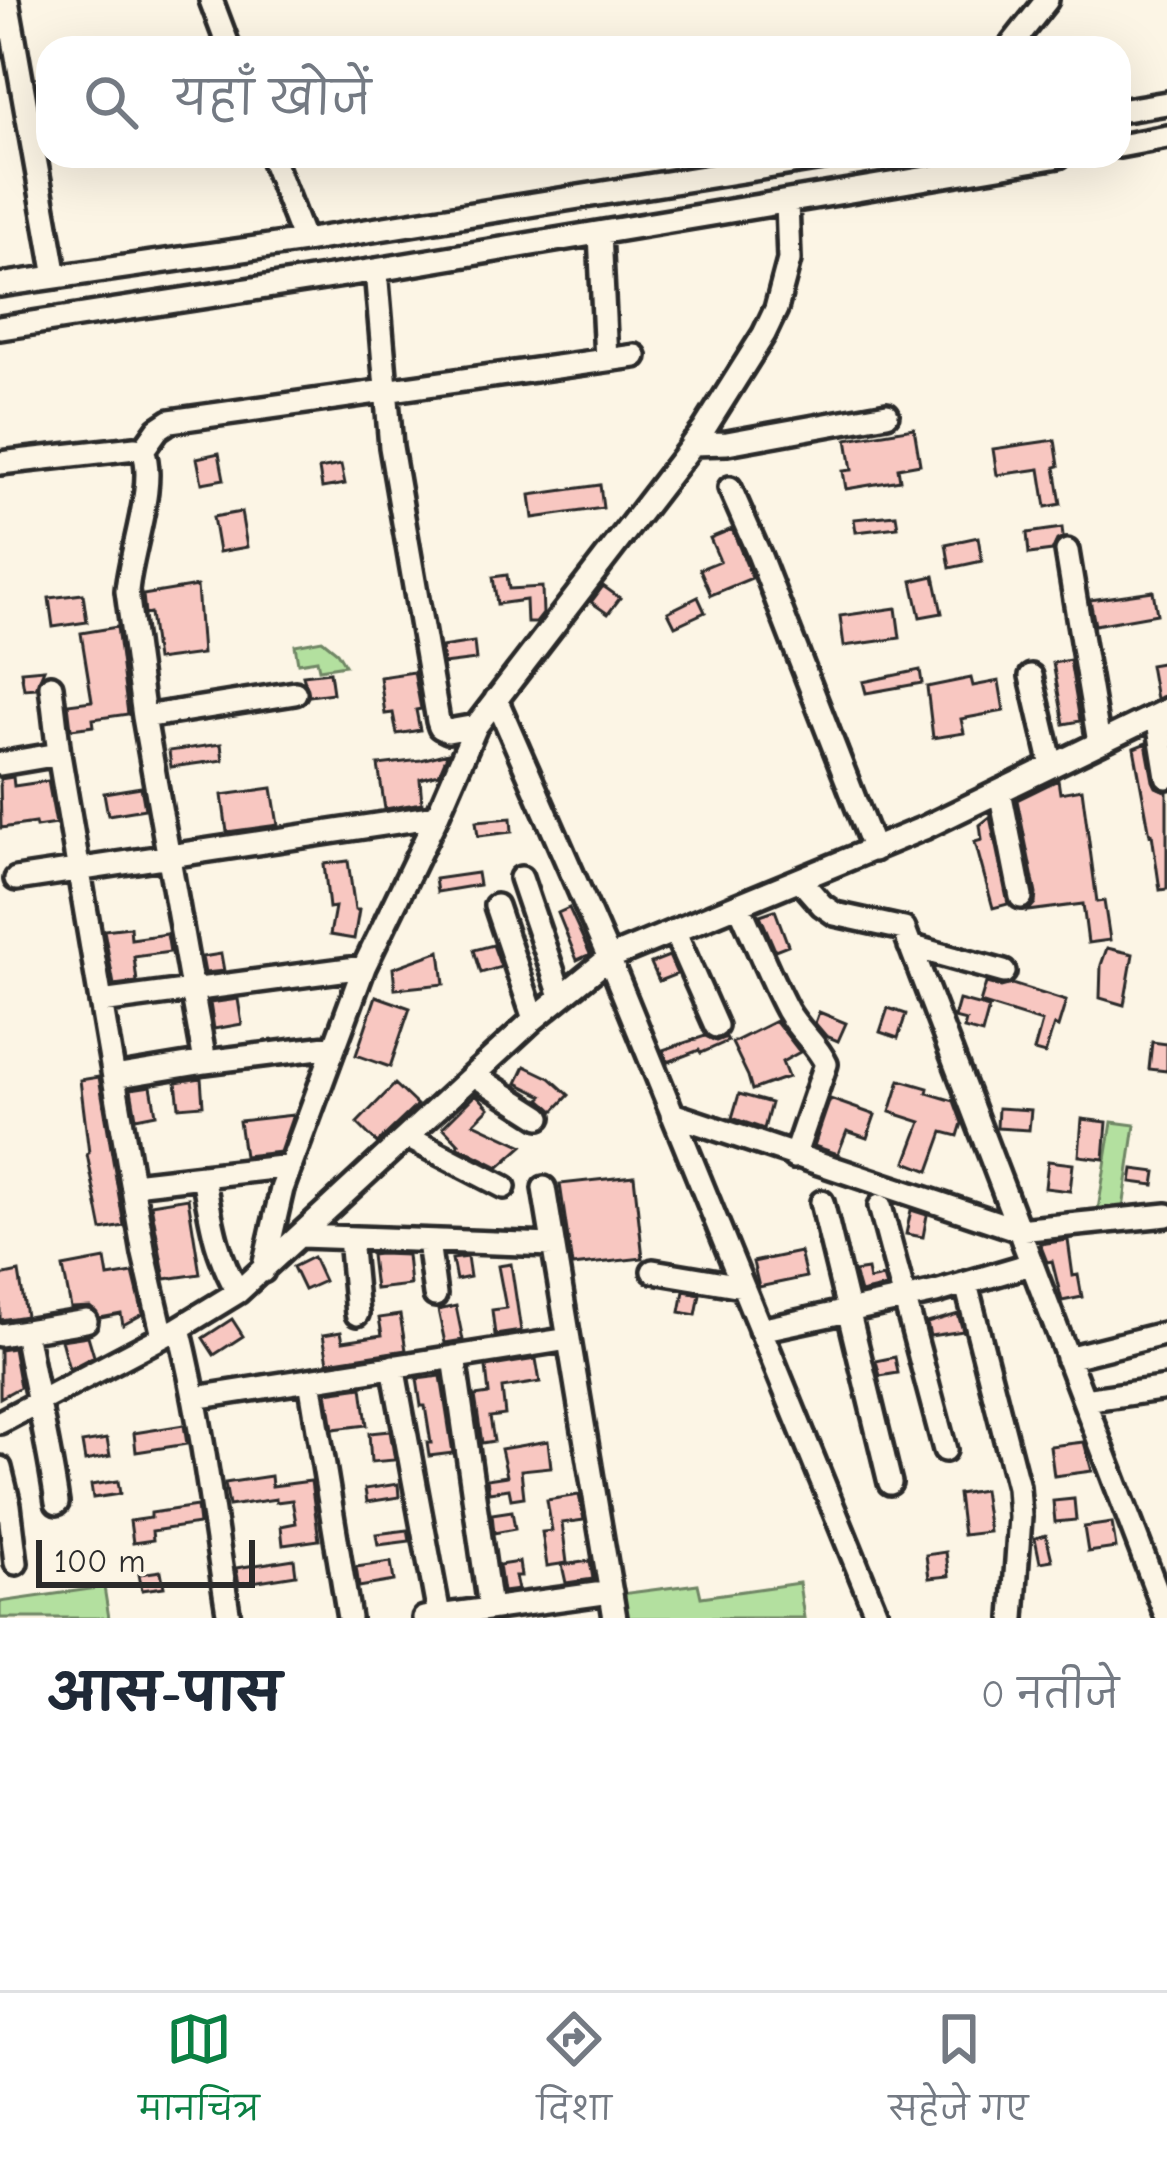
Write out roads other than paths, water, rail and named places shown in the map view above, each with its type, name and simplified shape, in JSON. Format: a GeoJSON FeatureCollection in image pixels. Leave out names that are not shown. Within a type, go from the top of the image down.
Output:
{"type":"FeatureCollection","features":[{"type":"Feature","properties":{"kind":"street"},"geometry":{"type":"LineString","coordinates":[[7,0],[36,164]]}},
{"type":"Feature","properties":{"kind":"street"},"geometry":{"type":"LineString","coordinates":[[211,0],[225,36]]}},
{"type":"Feature","properties":{"kind":"street"},"geometry":{"type":"LineString","coordinates":[[1019,36],[1047,0]]}},
{"type":"Feature","properties":{"kind":"street"},"geometry":{"type":"LineString","coordinates":[[1131,109],[1167,103]]}},
{"type":"Feature","properties":{"kind":"street"},"geometry":{"type":"LineString","coordinates":[[1131,144],[1167,137]]}},
{"type":"Feature","properties":{"kind":"street"},"geometry":{"type":"LineString","coordinates":[[37,168],[56,277]]}},
{"type":"Feature","properties":{"kind":"street"},"geometry":{"type":"LineString","coordinates":[[276,168],[304,241]]}},
{"type":"Feature","properties":{"kind":"street"},"geometry":{"type":"LineString","coordinates":[[0,286],[760,168]]}},
{"type":"Feature","properties":{"kind":"street"},"geometry":{"type":"LineString","coordinates":[[915,181],[922,168]]}},
{"type":"Feature","properties":{"kind":"street"},"geometry":{"type":"LineString","coordinates":[[0,328],[990,168]]}},
{"type":"Feature","properties":{"kind":"street"},"geometry":{"type":"LineString","coordinates":[[263,1271],[282,1189],[364,967],[476,726],[692,444],[764,334],[789,260],[787,202]]}},
{"type":"Feature","properties":{"kind":"street"},"geometry":{"type":"LineString","coordinates":[[600,233],[606,360]]}},
{"type":"Feature","properties":{"kind":"street"},"geometry":{"type":"LineString","coordinates":[[376,270],[400,515],[438,721],[448,730],[476,726]]}},
{"type":"Feature","properties":{"kind":"street"},"geometry":{"type":"LineString","coordinates":[[143,450],[170,421],[635,356]]}},
{"type":"Feature","properties":{"kind":"street"},"geometry":{"type":"LineString","coordinates":[[692,444],[727,443],[887,414]]}},
{"type":"Feature","properties":{"kind":"street"},"geometry":{"type":"LineString","coordinates":[[0,463],[135,448],[147,456],[148,478],[127,590],[144,717],[205,1062]]}},
{"type":"Feature","properties":{"kind":"street"},"geometry":{"type":"LineString","coordinates":[[730,488],[874,850]]}},
{"type":"Feature","properties":{"kind":"street"},"geometry":{"type":"LineString","coordinates":[[1066,551],[1099,743]]}},
{"type":"Feature","properties":{"kind":"street"},"geometry":{"type":"LineString","coordinates":[[1031,676],[1052,766]]}},
{"type":"Feature","properties":{"kind":"street"},"geometry":{"type":"LineString","coordinates":[[51,686],[144,1254],[195,1398],[229,1618]]}},
{"type":"Feature","properties":{"kind":"street"},"geometry":{"type":"LineString","coordinates":[[144,717],[295,693]]}},
{"type":"Feature","properties":{"kind":"street"},"geometry":{"type":"LineString","coordinates":[[496,699],[609,958],[878,1618]]}},
{"type":"Feature","properties":{"kind":"street"},"geometry":{"type":"LineString","coordinates":[[0,1422],[238,1292],[534,1019],[609,958],[874,850],[1162,712],[1167,777]]}},
{"type":"Feature","properties":{"kind":"street"},"geometry":{"type":"LineString","coordinates":[[0,764],[59,754]]}},
{"type":"Feature","properties":{"kind":"street"},"geometry":{"type":"LineString","coordinates":[[1000,791],[1022,897]]}},
{"type":"Feature","properties":{"kind":"street"},"geometry":{"type":"LineString","coordinates":[[16,879],[437,816]]}},
{"type":"Feature","properties":{"kind":"street"},"geometry":{"type":"LineString","coordinates":[[521,878],[562,996]]}},
{"type":"Feature","properties":{"kind":"street"},"geometry":{"type":"LineString","coordinates":[[800,880],[836,914],[904,929],[1067,1358],[1158,1568],[1167,1618]]}},
{"type":"Feature","properties":{"kind":"street"},"geometry":{"type":"LineString","coordinates":[[739,905],[787,1010],[826,1064],[794,1157]]}},
{"type":"Feature","properties":{"kind":"street"},"geometry":{"type":"LineString","coordinates":[[496,906],[534,1019]]}},
{"type":"Feature","properties":{"kind":"street"},"geometry":{"type":"LineString","coordinates":[[674,932],[716,1026]]}},
{"type":"Feature","properties":{"kind":"street"},"geometry":{"type":"LineString","coordinates":[[910,946],[1004,972]]}},
{"type":"Feature","properties":{"kind":"street"},"geometry":{"type":"LineString","coordinates":[[100,1002],[364,967]]}},
{"type":"Feature","properties":{"kind":"street"},"geometry":{"type":"LineString","coordinates":[[114,1077],[335,1046]]}},
{"type":"Feature","properties":{"kind":"street"},"geometry":{"type":"LineString","coordinates":[[474,1075],[540,1117]]}},
{"type":"Feature","properties":{"kind":"street"},"geometry":{"type":"LineString","coordinates":[[672,1114],[1018,1230],[1167,1216]]}},
{"type":"Feature","properties":{"kind":"street"},"geometry":{"type":"LineString","coordinates":[[406,1137],[504,1187]]}},
{"type":"Feature","properties":{"kind":"street"},"geometry":{"type":"LineString","coordinates":[[133,1184],[290,1166]]}},
{"type":"Feature","properties":{"kind":"street"},"geometry":{"type":"LineString","coordinates":[[203,1176],[220,1260],[238,1292]]}},
{"type":"Feature","properties":{"kind":"street"},"geometry":{"type":"LineString","coordinates":[[544,1188],[615,1618]]}},
{"type":"Feature","properties":{"kind":"street"},"geometry":{"type":"LineString","coordinates":[[822,1202],[890,1483]]}},
{"type":"Feature","properties":{"kind":"street"},"geometry":{"type":"LineString","coordinates":[[880,1206],[945,1450]]}},
{"type":"Feature","properties":{"kind":"street"},"geometry":{"type":"LineString","coordinates":[[301,1236],[553,1245]]}},
{"type":"Feature","properties":{"kind":"street"},"geometry":{"type":"LineString","coordinates":[[350,1238],[357,1314]]}},
{"type":"Feature","properties":{"kind":"street"},"geometry":{"type":"LineString","coordinates":[[428,1241],[435,1295]]}},
{"type":"Feature","properties":{"kind":"street"},"geometry":{"type":"LineString","coordinates":[[760,1330],[905,1300],[1031,1264]]}},
{"type":"Feature","properties":{"kind":"street"},"geometry":{"type":"LineString","coordinates":[[653,1271],[742,1286]]}},
{"type":"Feature","properties":{"kind":"street"},"geometry":{"type":"LineString","coordinates":[[966,1284],[1018,1487],[1013,1618]]}},
{"type":"Feature","properties":{"kind":"street"},"geometry":{"type":"LineString","coordinates":[[0,1335],[86,1321]]}},
{"type":"Feature","properties":{"kind":"street"},"geometry":{"type":"LineString","coordinates":[[26,1331],[57,1503]]}},
{"type":"Feature","properties":{"kind":"street"},"geometry":{"type":"LineString","coordinates":[[1067,1358],[1167,1334]]}},
{"type":"Feature","properties":{"kind":"street"},"geometry":{"type":"LineString","coordinates":[[195,1398],[568,1339]]}},
{"type":"Feature","properties":{"kind":"street"},"geometry":{"type":"LineString","coordinates":[[454,1357],[490,1608]]}},
{"type":"Feature","properties":{"kind":"street"},"geometry":{"type":"LineString","coordinates":[[393,1366],[432,1617],[611,1592]]}},
{"type":"Feature","properties":{"kind":"street"},"geometry":{"type":"LineString","coordinates":[[310,1379],[349,1618]]}},
{"type":"Feature","properties":{"kind":"street"},"geometry":{"type":"LineString","coordinates":[[1084,1400],[1167,1388]]}},
{"type":"Feature","properties":{"kind":"street"},"geometry":{"type":"LineString","coordinates":[[0,1468],[16,1563]]}}]}
